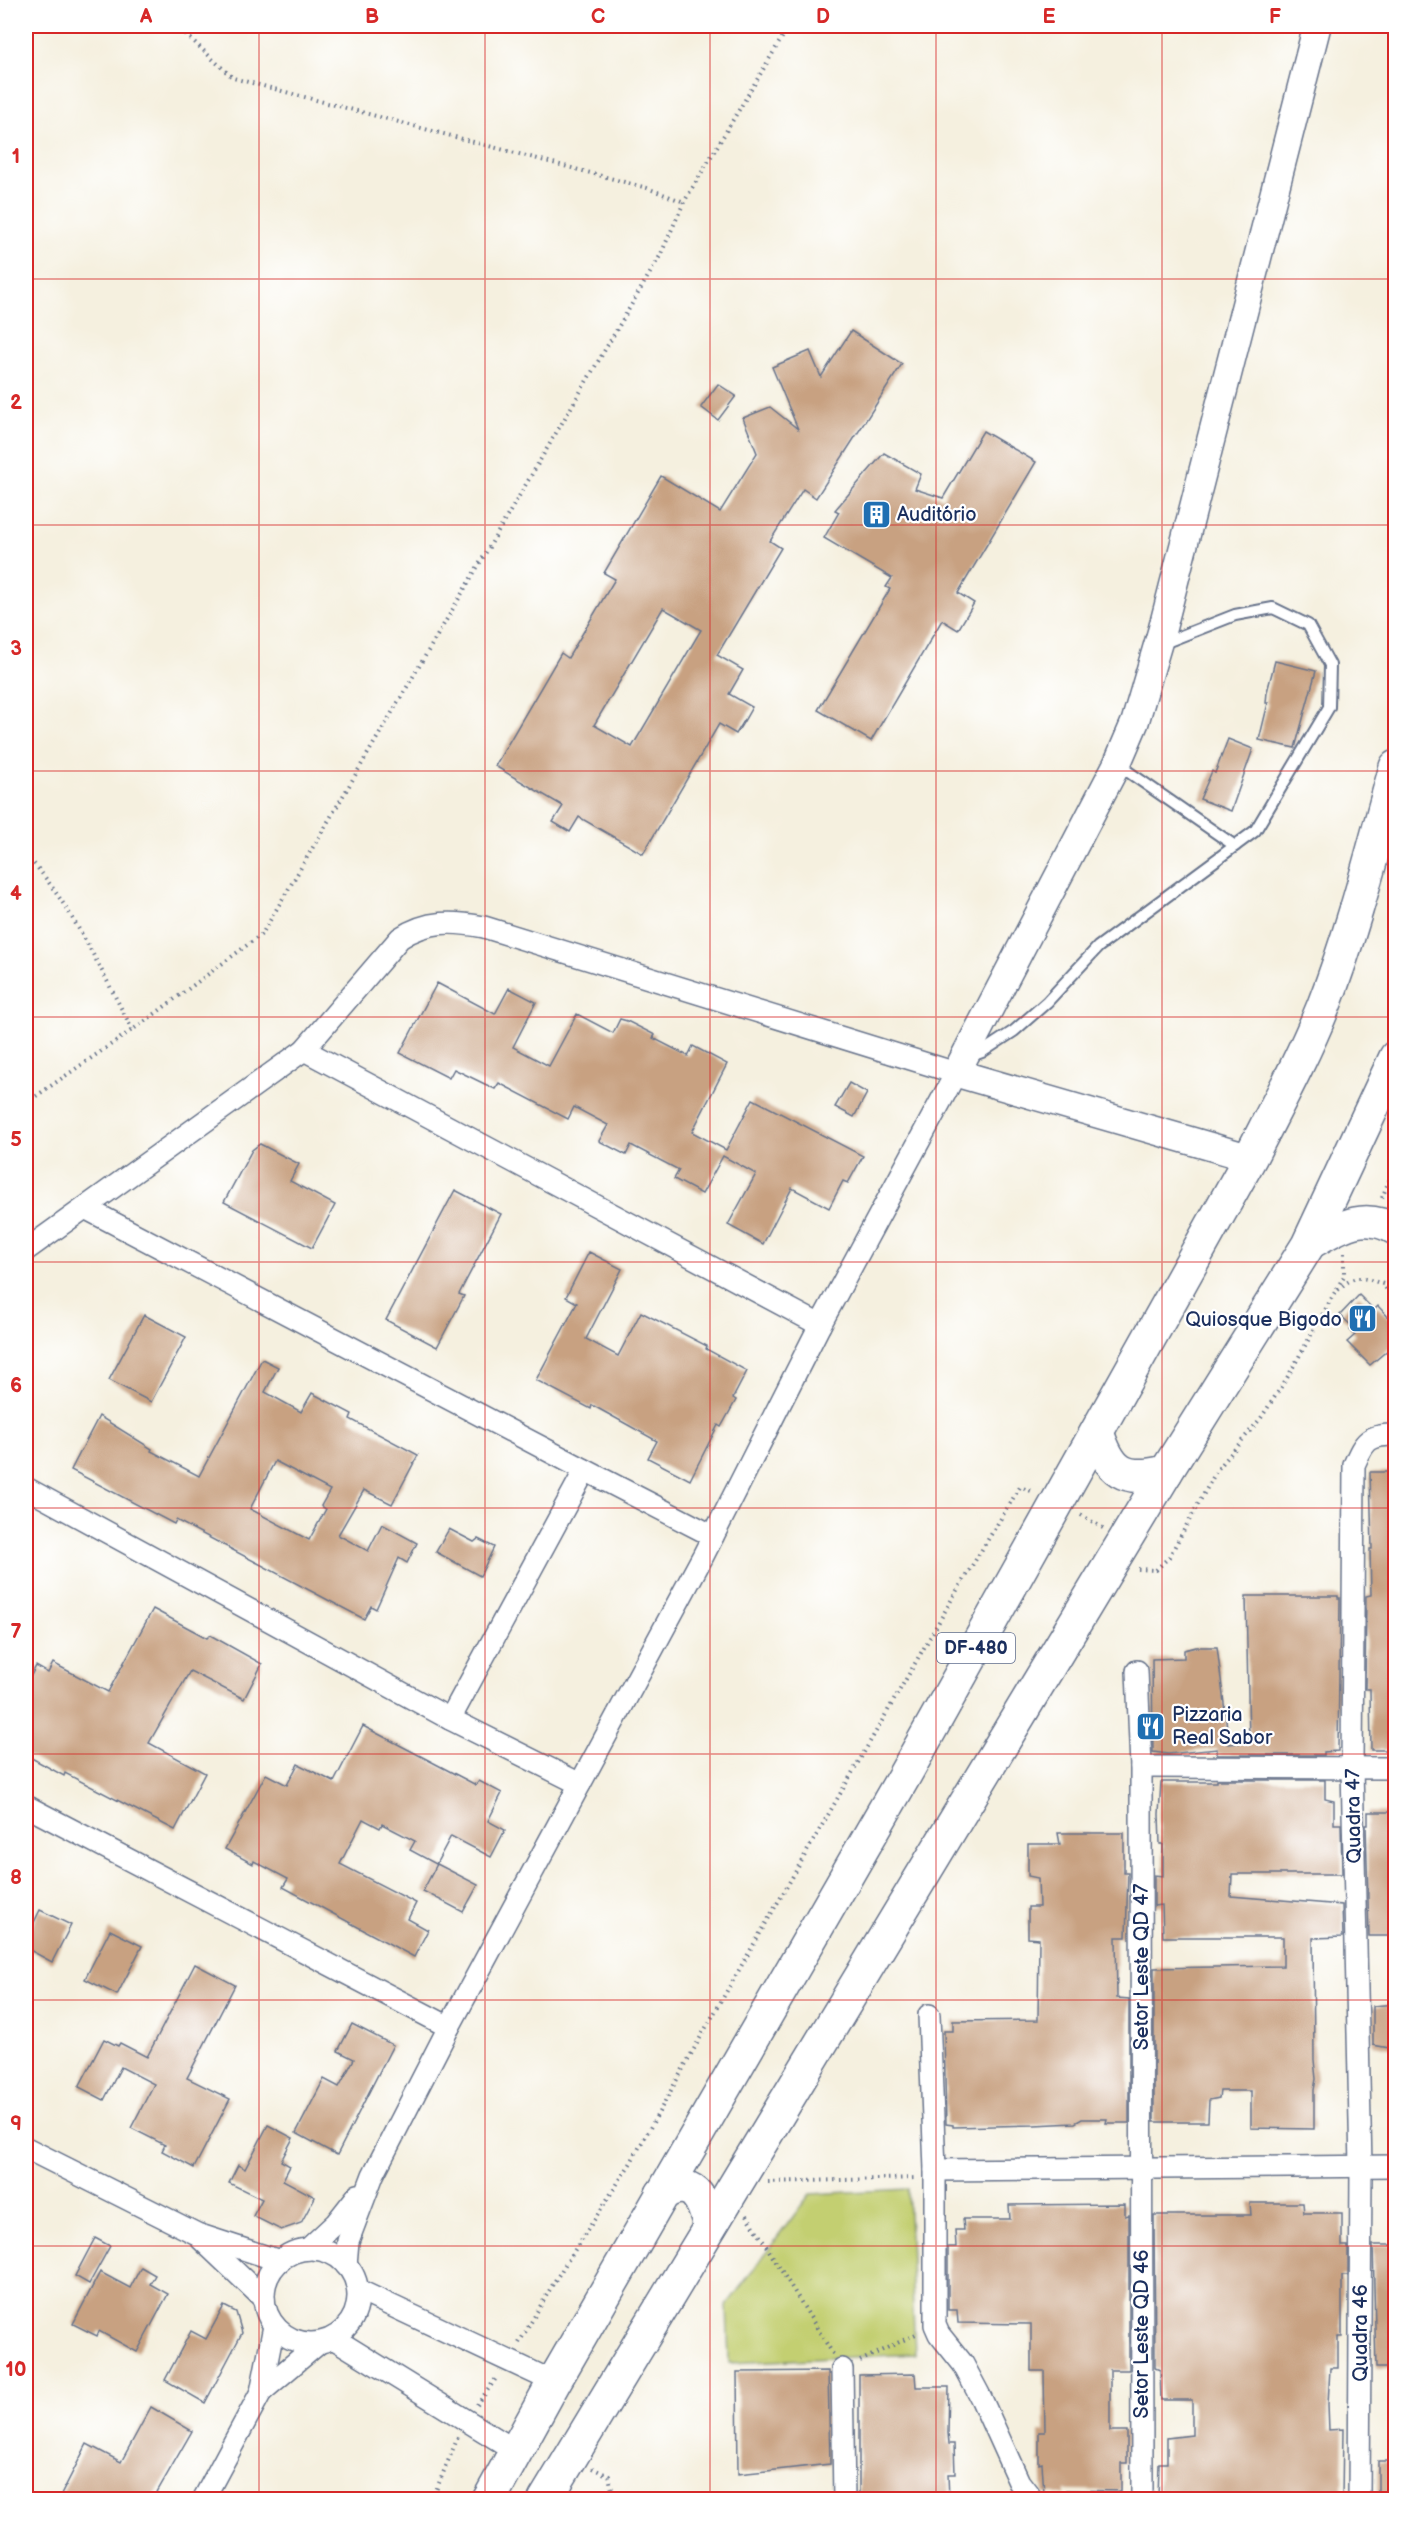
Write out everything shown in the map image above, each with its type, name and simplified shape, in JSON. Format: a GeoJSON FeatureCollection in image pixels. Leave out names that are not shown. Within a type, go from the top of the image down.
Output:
{"type":"FeatureCollection","features":[{"type":"Feature","properties":{"kind":"main road","name":"DF-480"},"geometry":{"type":"LineString","coordinates":[[489,2499],[554,2382],[903,1778],[1250,1158],[1290,1082],[1324,1004],[1364,882],[1395,767]]}},
{"type":"Feature","properties":{"kind":"main road"},"geometry":{"type":"LineString","coordinates":[[545,2499],[1166,1472],[1308,1245],[1395,1058]]}},
{"type":"Feature","properties":{"kind":"main road"},"geometry":{"type":"LineString","coordinates":[[1308,1245],[1337,1228],[1360,1221],[1379,1221],[1395,1230]]}},
{"type":"Feature","properties":{"kind":"main road"},"geometry":{"type":"LineString","coordinates":[[1097,1432],[1105,1455],[1112,1466],[1123,1473],[1146,1477],[1166,1472]]}},
{"type":"Feature","properties":{"kind":"main road"},"geometry":{"type":"LineString","coordinates":[[662,2194],[670,2189],[683,2187],[693,2191],[701,2198],[710,2226]]}},
{"type":"Feature","properties":{"kind":"street"},"geometry":{"type":"LineString","coordinates":[[346,2265],[348,2241],[373,2175],[449,2027],[713,1536],[820,1325],[960,1065],[1117,764],[1135,722],[1157,645],[1317,26]]}},
{"type":"Feature","properties":{"kind":"street"},"geometry":{"type":"LineString","coordinates":[[26,1250],[303,1050],[400,938],[412,930],[433,923],[457,922],[484,927],[960,1065],[1250,1158]]}},
{"type":"Feature","properties":{"kind":"street"},"geometry":{"type":"LineString","coordinates":[[303,1050],[820,1325]]}},
{"type":"Feature","properties":{"kind":"street"},"geometry":{"type":"LineString","coordinates":[[85,1208],[713,1536]]}},
{"type":"Feature","properties":{"kind":"street","name":"Quadra 47"},"geometry":{"type":"LineString","coordinates":[[1360,2166],[1352,1768],[1354,1465],[1363,1444],[1376,1435],[1395,1435]]}},
{"type":"Feature","properties":{"kind":"street"},"geometry":{"type":"LineString","coordinates":[[450,1719],[585,1470]]}},
{"type":"Feature","properties":{"kind":"street"},"geometry":{"type":"LineString","coordinates":[[26,1488],[450,1719],[580,1784]]}},
{"type":"Feature","properties":{"kind":"street","name":"Setor Leste QD 47"},"geometry":{"type":"LineString","coordinates":[[1137,1671],[1141,1767],[1140,2168]]}},
{"type":"Feature","properties":{"kind":"street"},"geometry":{"type":"LineString","coordinates":[[1141,1767],[1395,1768]]}},
{"type":"Feature","properties":{"kind":"street"},"geometry":{"type":"LineString","coordinates":[[26,1806],[449,2027]]}},
{"type":"Feature","properties":{"kind":"street"},"geometry":{"type":"LineString","coordinates":[[928,2015],[935,2174],[935,2325],[939,2334],[963,2364],[1019,2482],[1033,2499]]}},
{"type":"Feature","properties":{"kind":"street"},"geometry":{"type":"LineString","coordinates":[[26,2148],[197,2234],[280,2261]]}},
{"type":"Feature","properties":{"kind":"street","name":"Quadra 46"},"geometry":{"type":"LineString","coordinates":[[1359,2499],[1360,2166]]}},
{"type":"Feature","properties":{"kind":"street"},"geometry":{"type":"LineString","coordinates":[[935,2174],[1140,2168],[1395,2166]]}},
{"type":"Feature","properties":{"kind":"street","name":"Setor Leste QD 46"},"geometry":{"type":"LineString","coordinates":[[1140,2168],[1142,2499]]}},
{"type":"Feature","properties":{"kind":"street"},"geometry":{"type":"LineString","coordinates":[[308,2250],[336,2223],[373,2175]]}},
{"type":"Feature","properties":{"kind":"street"},"geometry":{"type":"LineString","coordinates":[[197,2234],[264,2299]]}},
{"type":"Feature","properties":{"kind":"street"},"geometry":{"type":"LineString","coordinates":[[261,2392],[326,2340],[348,2326],[357,2309],[358,2290],[355,2277],[346,2265],[329,2253],[308,2250],[291,2254],[280,2261],[271,2272],[264,2299],[267,2313],[274,2326],[294,2340],[326,2340],[516,2451]]}},
{"type":"Feature","properties":{"kind":"street"},"geometry":{"type":"LineString","coordinates":[[358,2290],[554,2382]]}},
{"type":"Feature","properties":{"kind":"street"},"geometry":{"type":"LineString","coordinates":[[203,2499],[261,2392],[274,2326]]}},
{"type":"Feature","properties":{"kind":"street"},"geometry":{"type":"LineString","coordinates":[[842,2369],[844,2499]]}},
{"type":"Feature","properties":{"kind":"lane"},"geometry":{"type":"LineString","coordinates":[[960,1065],[1014,1031],[1047,1002],[1098,947],[1255,831],[1329,707],[1330,665],[1308,625],[1273,608],[1235,615],[1157,645]]}},
{"type":"Feature","properties":{"kind":"lane"},"geometry":{"type":"LineString","coordinates":[[1117,764],[1235,846]]}},
{"type":"Feature","properties":{"kind":"path"},"geometry":{"type":"LineString","coordinates":[[177,26],[233,78],[647,188],[684,202]]}},
{"type":"Feature","properties":{"kind":"path"},"geometry":{"type":"LineString","coordinates":[[26,1103],[262,934],[660,256],[684,202],[789,26]]}},
{"type":"Feature","properties":{"kind":"path"},"geometry":{"type":"LineString","coordinates":[[26,855],[38,867],[81,934],[132,1029]]}},
{"type":"Feature","properties":{"kind":"path"},"geometry":{"type":"LineString","coordinates":[[1334,1294],[1350,1279],[1361,1277],[1383,1284],[1395,1304]]}},
{"type":"Feature","properties":{"kind":"path"},"geometry":{"type":"LineString","coordinates":[[737,2180],[767,2182],[935,2174]]}},
{"type":"Feature","properties":{"kind":"path"},"geometry":{"type":"LineString","coordinates":[[737,2180],[842,2369],[935,2325]]}},
{"type":"Feature","properties":{"kind":"path"},"geometry":{"type":"LineString","coordinates":[[570,2457],[609,2476],[614,2499]]}},
{"type":"Feature","properties":{"kind":"green space"},"geometry":{"type":"Polygon","coordinates":[[[908,2189],[915,2354],[729,2363],[727,2305],[810,2194],[908,2189]]]}},
{"type":"Feature","properties":{"kind":"building"},"geometry":{"type":"Polygon","coordinates":[[[851,331],[902,364],[816,498],[803,489],[770,541],[781,548],[717,655],[743,670],[729,694],[752,707],[736,734],[719,724],[643,854],[579,817],[570,832],[553,822],[563,806],[495,766],[561,653],[568,658],[615,579],[604,573],[661,476],[720,512],[757,453],[743,418],[770,407],[798,429],[772,367],[810,351],[821,377],[851,331]],[[663,608],[594,725],[632,747],[701,630],[663,608]]]}},
{"type":"Feature","properties":{"kind":"building"},"geometry":{"type":"Polygon","coordinates":[[[718,384],[736,396],[718,420],[701,407],[718,384]]]}},
{"type":"Feature","properties":{"kind":"building"},"geometry":{"type":"Polygon","coordinates":[[[983,431],[1036,462],[958,593],[974,603],[958,630],[942,620],[871,741],[818,710],[890,589],[886,587],[892,578],[824,538],[839,512],[835,510],[884,453],[921,474],[915,489],[943,498],[983,431]]]}},
{"type":"Feature","properties":{"kind":"building"},"geometry":{"type":"Polygon","coordinates":[[[1275,661],[1316,671],[1295,748],[1259,740],[1275,661]]]}},
{"type":"Feature","properties":{"kind":"building"},"geometry":{"type":"Polygon","coordinates":[[[1228,739],[1253,749],[1231,811],[1200,799],[1212,771],[1215,773],[1228,739]]]}},
{"type":"Feature","properties":{"kind":"building"},"geometry":{"type":"Polygon","coordinates":[[[437,983],[495,1014],[509,988],[536,1002],[513,1047],[549,1066],[577,1014],[613,1033],[620,1019],[627,1021],[655,1035],[653,1038],[688,1056],[693,1046],[727,1064],[692,1132],[726,1150],[753,1099],[863,1156],[848,1183],[843,1181],[829,1208],[792,1188],[763,1244],[728,1225],[756,1174],[723,1156],[702,1194],[674,1179],[679,1170],[631,1145],[626,1155],[599,1141],[608,1125],[574,1107],[568,1119],[499,1083],[495,1089],[454,1069],[449,1078],[400,1053],[437,983]]]}},
{"type":"Feature","properties":{"kind":"building"},"geometry":{"type":"Polygon","coordinates":[[[849,1083],[867,1093],[854,1117],[835,1107],[849,1083]]]}},
{"type":"Feature","properties":{"kind":"building"},"geometry":{"type":"Polygon","coordinates":[[[260,1144],[299,1164],[290,1181],[335,1205],[312,1248],[224,1202],[252,1150],[260,1144]]]}},
{"type":"Feature","properties":{"kind":"building"},"geometry":{"type":"Polygon","coordinates":[[[455,1190],[501,1214],[459,1294],[464,1296],[437,1347],[386,1320],[455,1190]]]}},
{"type":"Feature","properties":{"kind":"building"},"geometry":{"type":"Polygon","coordinates":[[[589,1252],[622,1269],[586,1339],[618,1356],[641,1312],[707,1346],[706,1349],[747,1371],[733,1398],[736,1400],[721,1427],[718,1425],[690,1480],[648,1458],[657,1441],[592,1405],[591,1409],[536,1380],[577,1303],[566,1297],[589,1252]]]}},
{"type":"Feature","properties":{"kind":"building"},"geometry":{"type":"Polygon","coordinates":[[[1359,1295],[1374,1310],[1378,1306],[1395,1324],[1395,1344],[1370,1365],[1347,1342],[1355,1335],[1350,1330],[1353,1327],[1340,1315],[1359,1295]]]}},
{"type":"Feature","properties":{"kind":"building"},"geometry":{"type":"Polygon","coordinates":[[[144,1315],[186,1337],[151,1402],[109,1380],[144,1315]]]}},
{"type":"Feature","properties":{"kind":"building"},"geometry":{"type":"Polygon","coordinates":[[[262,1359],[278,1367],[265,1392],[301,1412],[312,1393],[352,1414],[350,1419],[418,1455],[392,1504],[364,1490],[338,1535],[368,1551],[382,1524],[417,1543],[407,1563],[399,1558],[376,1609],[371,1606],[364,1619],[176,1520],[174,1524],[71,1470],[99,1416],[152,1449],[151,1451],[199,1476],[262,1359]],[[275,1461],[250,1509],[309,1540],[326,1509],[321,1506],[330,1490],[275,1461]]]}},
{"type":"Feature","properties":{"kind":"building"},"geometry":{"type":"Polygon","coordinates":[[[1370,1472],[1393,1472],[1395,1475],[1395,1746],[1392,1746],[1392,1750],[1371,1750],[1370,1689],[1365,1689],[1366,1596],[1371,1595],[1370,1472]]]}},
{"type":"Feature","properties":{"kind":"building"},"geometry":{"type":"Polygon","coordinates":[[[449,1529],[474,1542],[478,1539],[494,1547],[480,1576],[436,1552],[449,1529]]]}},
{"type":"Feature","properties":{"kind":"building"},"geometry":{"type":"Polygon","coordinates":[[[1246,1596],[1338,1596],[1340,1598],[1338,1751],[1324,1752],[1324,1755],[1217,1755],[1217,1749],[1168,1754],[1153,1752],[1152,1659],[1184,1658],[1184,1650],[1196,1647],[1217,1647],[1229,1744],[1249,1742],[1246,1596]]]}},
{"type":"Feature","properties":{"kind":"building"},"geometry":{"type":"Polygon","coordinates":[[[153,1609],[207,1638],[210,1635],[262,1664],[244,1699],[190,1671],[149,1743],[205,1773],[175,1830],[26,1755],[26,1685],[36,1666],[48,1673],[53,1663],[108,1692],[153,1609]]]}},
{"type":"Feature","properties":{"kind":"building"},"geometry":{"type":"Polygon","coordinates":[[[363,1726],[476,1785],[479,1781],[502,1793],[488,1821],[505,1830],[491,1857],[451,1836],[436,1864],[410,1850],[415,1841],[382,1824],[380,1828],[363,1819],[340,1864],[416,1903],[408,1919],[428,1930],[414,1957],[283,1887],[288,1879],[225,1849],[266,1774],[287,1785],[298,1764],[334,1782],[363,1726]]]}},
{"type":"Feature","properties":{"kind":"building"},"geometry":{"type":"Polygon","coordinates":[[[1217,1780],[1325,1780],[1325,1799],[1334,1801],[1334,1824],[1341,1824],[1342,1874],[1232,1874],[1231,1896],[1342,1905],[1343,1937],[1313,1938],[1316,2079],[1314,2129],[1251,2128],[1251,2091],[1220,2091],[1219,2098],[1209,2100],[1208,2122],[1154,2122],[1154,1968],[1283,1966],[1283,1937],[1163,1937],[1162,1905],[1154,1906],[1154,1875],[1163,1876],[1163,1844],[1160,1844],[1159,1814],[1161,1782],[1217,1782],[1217,1780]]]}},
{"type":"Feature","properties":{"kind":"building"},"geometry":{"type":"Polygon","coordinates":[[[1368,1812],[1395,1812],[1395,1936],[1369,1936],[1366,1825],[1368,1825],[1368,1812]]]}},
{"type":"Feature","properties":{"kind":"building"},"geometry":{"type":"Polygon","coordinates":[[[1058,1833],[1124,1833],[1124,1873],[1128,1873],[1126,1937],[1116,1937],[1117,1998],[1129,1999],[1129,2123],[1106,2123],[1107,2119],[1082,2119],[1075,2123],[953,2127],[953,2125],[946,2124],[944,2031],[953,2031],[953,2021],[1038,2020],[1039,1939],[1028,1938],[1028,1907],[1039,1907],[1038,1878],[1028,1876],[1028,1844],[1060,1844],[1058,1833]]]}},
{"type":"Feature","properties":{"kind":"building"},"geometry":{"type":"Polygon","coordinates":[[[437,1864],[478,1885],[463,1912],[423,1891],[437,1864]]]}},
{"type":"Feature","properties":{"kind":"building"},"geometry":{"type":"Polygon","coordinates":[[[40,1910],[71,1925],[52,1962],[26,1948],[26,1939],[40,1910]]]}},
{"type":"Feature","properties":{"kind":"building"},"geometry":{"type":"Polygon","coordinates":[[[110,1930],[142,1946],[117,1995],[85,1979],[110,1930]]]}},
{"type":"Feature","properties":{"kind":"building"},"geometry":{"type":"Polygon","coordinates":[[[195,1964],[235,1985],[187,2078],[230,2099],[194,2168],[162,2151],[165,2145],[131,2128],[154,2084],[121,2067],[104,2100],[79,2087],[104,2039],[118,2046],[120,2043],[147,2057],[195,1964]]]}},
{"type":"Feature","properties":{"kind":"building"},"geometry":{"type":"Polygon","coordinates":[[[1395,2004],[1395,2049],[1373,2045],[1373,2006],[1395,2004]]]}},
{"type":"Feature","properties":{"kind":"building"},"geometry":{"type":"Polygon","coordinates":[[[352,2024],[393,2045],[337,2155],[296,2133],[324,2079],[339,2087],[354,2059],[338,2051],[352,2024]]]}},
{"type":"Feature","properties":{"kind":"building"},"geometry":{"type":"Polygon","coordinates":[[[268,2125],[293,2138],[281,2161],[290,2166],[283,2180],[315,2197],[301,2223],[281,2230],[253,2216],[262,2199],[229,2183],[238,2165],[245,2169],[268,2125]]]}},
{"type":"Feature","properties":{"kind":"building"},"geometry":{"type":"Polygon","coordinates":[[[1250,2203],[1303,2203],[1304,2213],[1342,2213],[1342,2246],[1348,2246],[1348,2276],[1342,2276],[1342,2337],[1338,2337],[1338,2368],[1330,2368],[1328,2404],[1329,2430],[1343,2429],[1342,2499],[1158,2499],[1159,2463],[1167,2463],[1167,2438],[1192,2435],[1192,2400],[1161,2400],[1160,2370],[1155,2368],[1154,2215],[1251,2215],[1250,2203]]]}},
{"type":"Feature","properties":{"kind":"building"},"geometry":{"type":"Polygon","coordinates":[[[1125,2204],[1125,2216],[1129,2215],[1129,2370],[1110,2370],[1110,2431],[1127,2431],[1127,2463],[1121,2463],[1121,2491],[1066,2490],[1066,2494],[1044,2494],[1042,2463],[1039,2464],[1039,2432],[1045,2432],[1044,2371],[1031,2371],[1031,2324],[958,2323],[957,2310],[948,2310],[948,2247],[956,2247],[955,2230],[964,2230],[963,2219],[1010,2219],[1009,2205],[1125,2204]]]}},
{"type":"Feature","properties":{"kind":"building"},"geometry":{"type":"Polygon","coordinates":[[[95,2238],[110,2246],[89,2284],[75,2276],[95,2238]]]}},
{"type":"Feature","properties":{"kind":"building"},"geometry":{"type":"Polygon","coordinates":[[[1373,2245],[1395,2245],[1395,2368],[1376,2368],[1373,2245]]]}},
{"type":"Feature","properties":{"kind":"building"},"geometry":{"type":"Polygon","coordinates":[[[141,2267],[155,2275],[150,2284],[168,2294],[137,2352],[99,2331],[97,2336],[73,2324],[100,2272],[130,2288],[141,2267]]]}},
{"type":"Feature","properties":{"kind":"building"},"geometry":{"type":"Polygon","coordinates":[[[224,2306],[236,2312],[242,2333],[205,2403],[165,2380],[191,2331],[206,2339],[224,2306]]]}},
{"type":"Feature","properties":{"kind":"building"},"geometry":{"type":"Polygon","coordinates":[[[828,2371],[830,2464],[738,2474],[737,2372],[828,2371]]]}},
{"type":"Feature","properties":{"kind":"building"},"geometry":{"type":"Polygon","coordinates":[[[915,2374],[916,2387],[949,2387],[948,2433],[949,2444],[954,2444],[955,2474],[948,2474],[949,2499],[859,2499],[859,2375],[915,2374]]]}},
{"type":"Feature","properties":{"kind":"building"},"geometry":{"type":"Polygon","coordinates":[[[151,2407],[192,2431],[153,2499],[59,2499],[87,2444],[121,2462],[151,2407]]]}},
{"type":"Feature","properties":{"kind":"building"},"geometry":{"type":"Polygon","coordinates":[[[1378,2461],[1395,2461],[1395,2499],[1378,2499],[1378,2461]]]}},
{"type":"Feature","properties":{"kind":"place","name":"Auditório"},"geometry":{"type":"Point","coordinates":[876,514]}},
{"type":"Feature","properties":{"kind":"place","name":"Quiosque Bigodo"},"geometry":{"type":"Point","coordinates":[1363,1319]}},
{"type":"Feature","properties":{"kind":"place","name":"Pizzaria Real Sabor"},"geometry":{"type":"Point","coordinates":[1151,1726]}}]}
